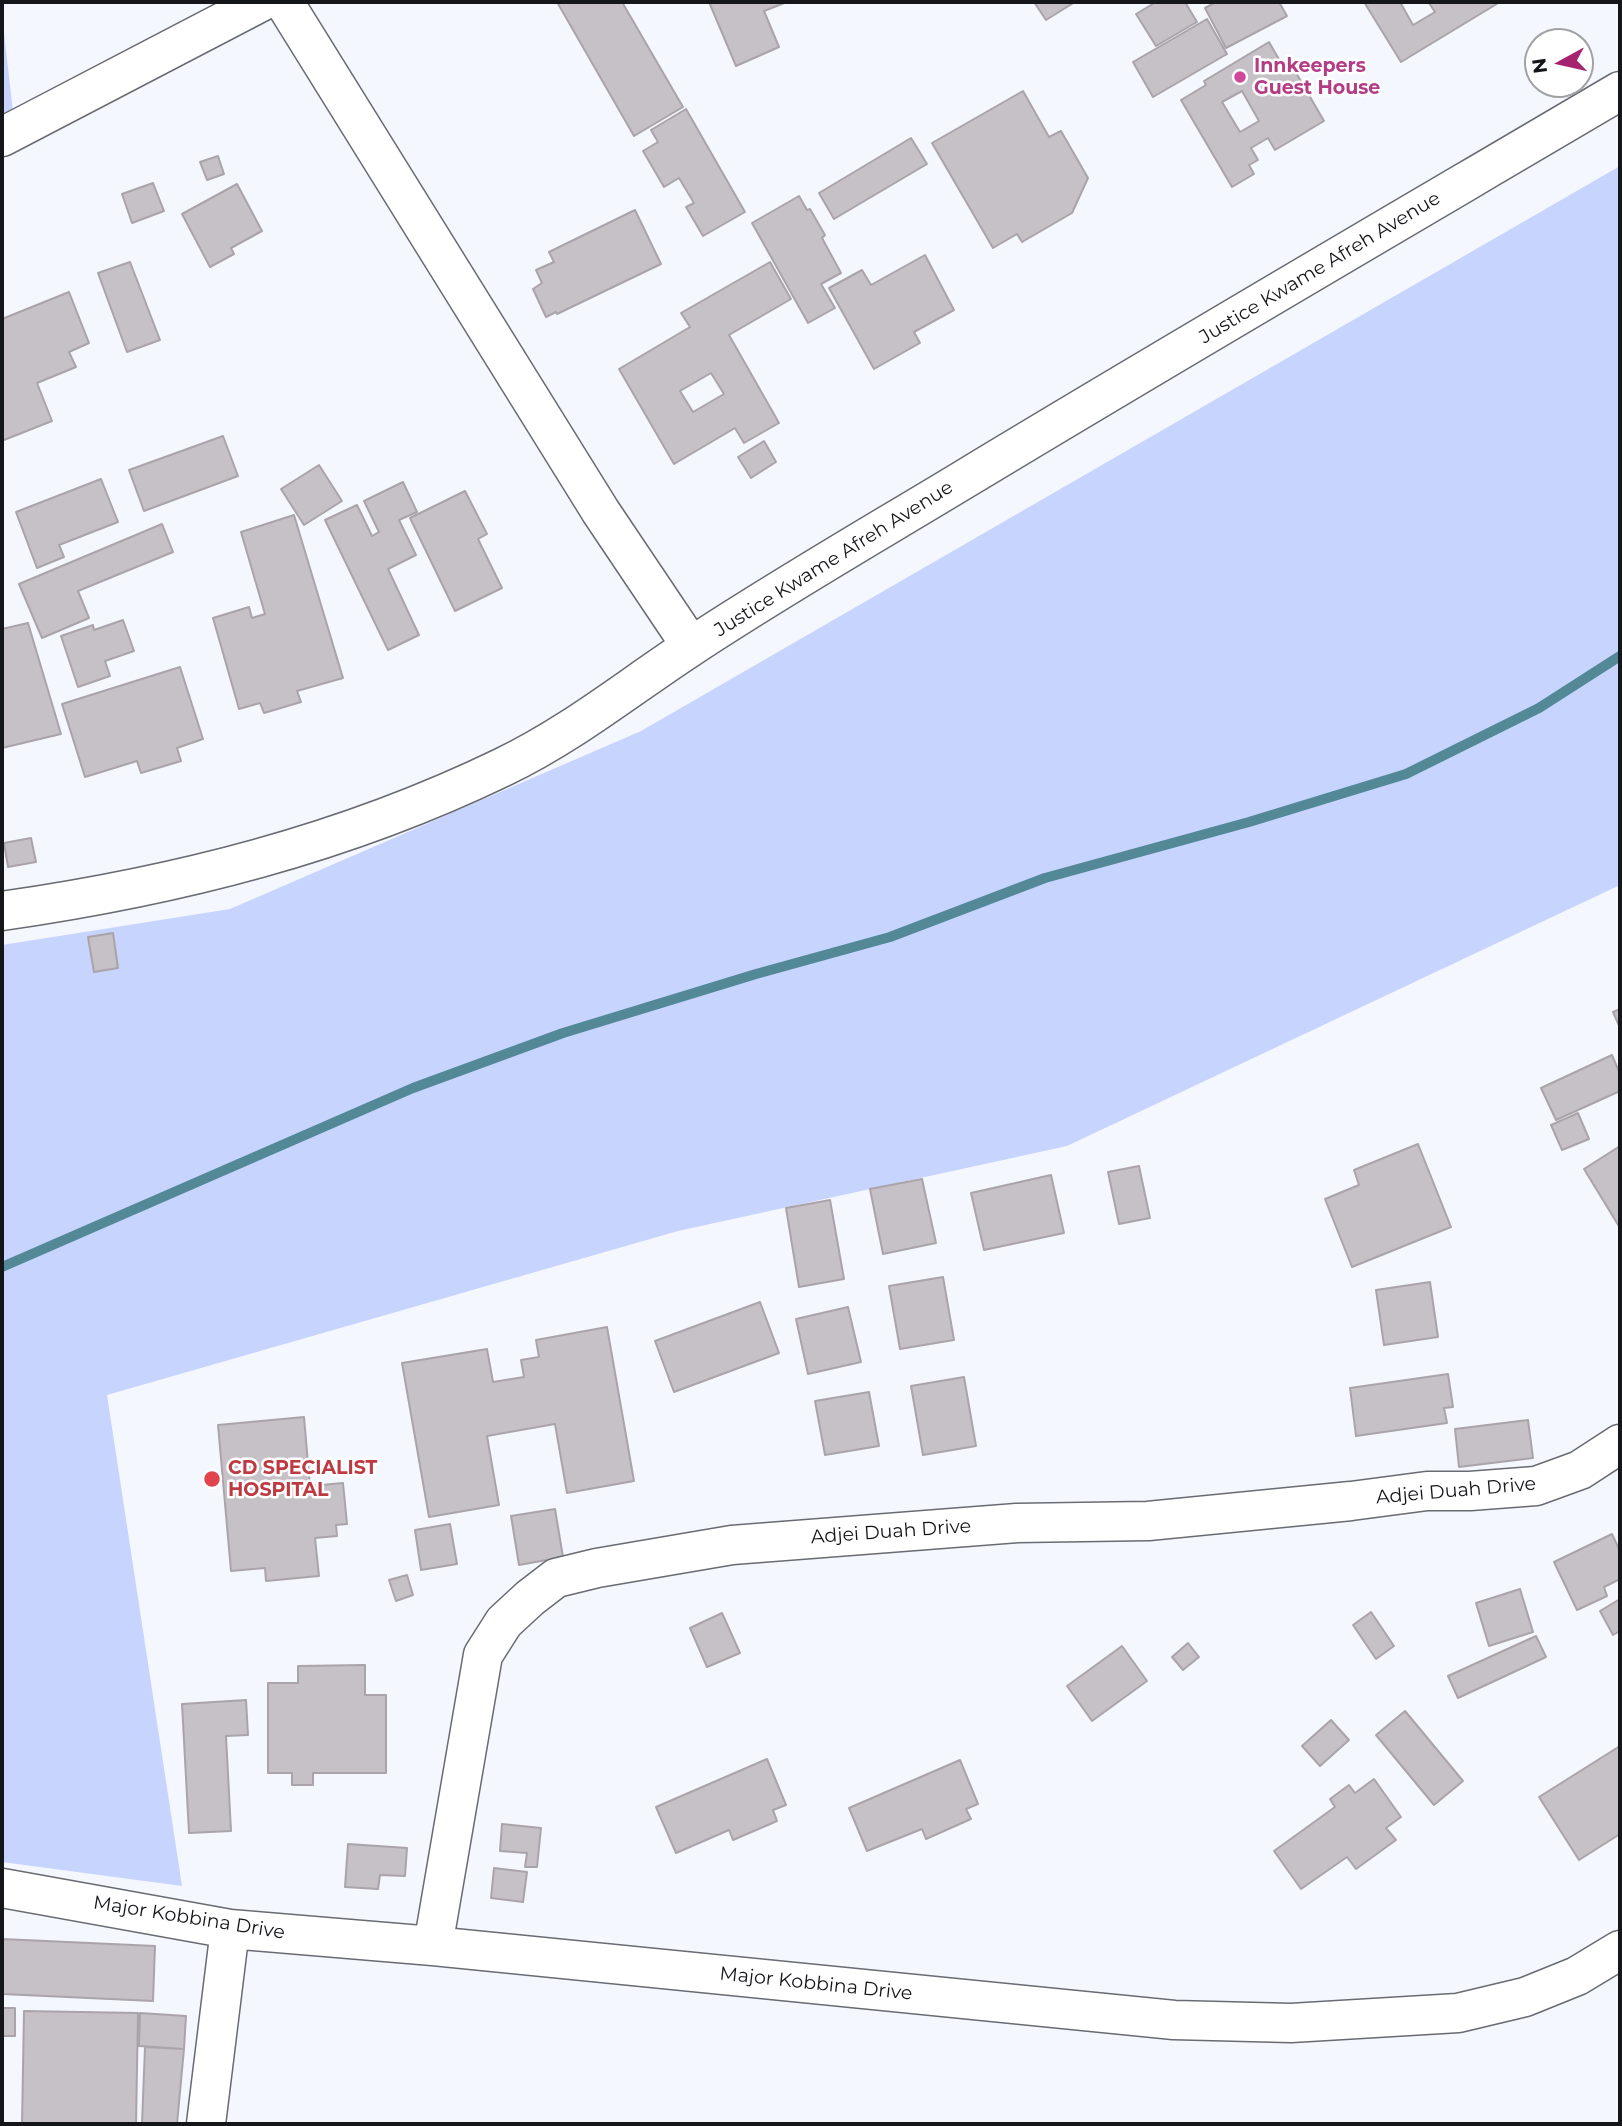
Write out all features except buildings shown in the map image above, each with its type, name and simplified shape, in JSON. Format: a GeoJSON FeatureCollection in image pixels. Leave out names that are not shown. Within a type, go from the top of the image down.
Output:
{"type":"FeatureCollection","features":[{"type":"Feature","properties":{"kind":"street"},"geometry":{"type":"LineString","coordinates":[[2,137],[261,2]]}},
{"type":"Feature","properties":{"kind":"street"},"geometry":{"type":"LineString","coordinates":[[284,2],[601,512],[691,646]]}},
{"type":"Feature","properties":{"kind":"street","name":"Justice Kwame Afreh Avenue"},"geometry":{"type":"LineString","coordinates":[[2,911],[215,872],[335,835],[418,804],[517,760],[581,722],[691,646],[978,471],[1620,91]]}},
{"type":"Feature","properties":{"kind":"street","name":"Adjei Duah Drive"},"geometry":{"type":"LineString","coordinates":[[433,1946],[483,1656],[504,1622],[556,1578],[597,1568],[732,1545],[1017,1522],[1148,1521],[1427,1491],[1536,1486],[1580,1470],[1620,1444]]}},
{"type":"Feature","properties":{"kind":"street","name":"Major Kobbina Drive"},"geometry":{"type":"LineString","coordinates":[[2,1888],[230,1929],[433,1946],[1174,2020],[1291,2023],[1458,2013],[1525,1997],[1564,1982],[1620,1950]]}},
{"type":"Feature","properties":{"kind":"street"},"geometry":{"type":"LineString","coordinates":[[206,2124],[230,1929]]}},
{"type":"Feature","properties":{"kind":"shaded area"},"geometry":{"type":"Polygon","coordinates":[[[2,15],[13,112],[2,115],[2,15]]]}},
{"type":"Feature","properties":{"kind":"shaded area"},"geometry":{"type":"Polygon","coordinates":[[[1620,166],[1620,885],[1067,1146],[678,1231],[107,1395],[182,1886],[2,1862],[2,945],[230,909],[641,731],[1620,166]]]}},
{"type":"Feature","properties":{"kind":"waterway"},"geometry":{"type":"LineString","coordinates":[[2,1267],[413,1088],[563,1033],[756,974],[890,937],[1045,878],[1249,822],[1406,774],[1539,708],[1620,656]]}},
{"type":"Feature","properties":{"kind":"place","name":"Innkeepers Guest House"},"geometry":{"type":"Point","coordinates":[1240,77]}},
{"type":"Feature","properties":{"kind":"place","name":"CD SPECIALIST HOSPITAL"},"geometry":{"type":"Point","coordinates":[212,1479]}}]}
